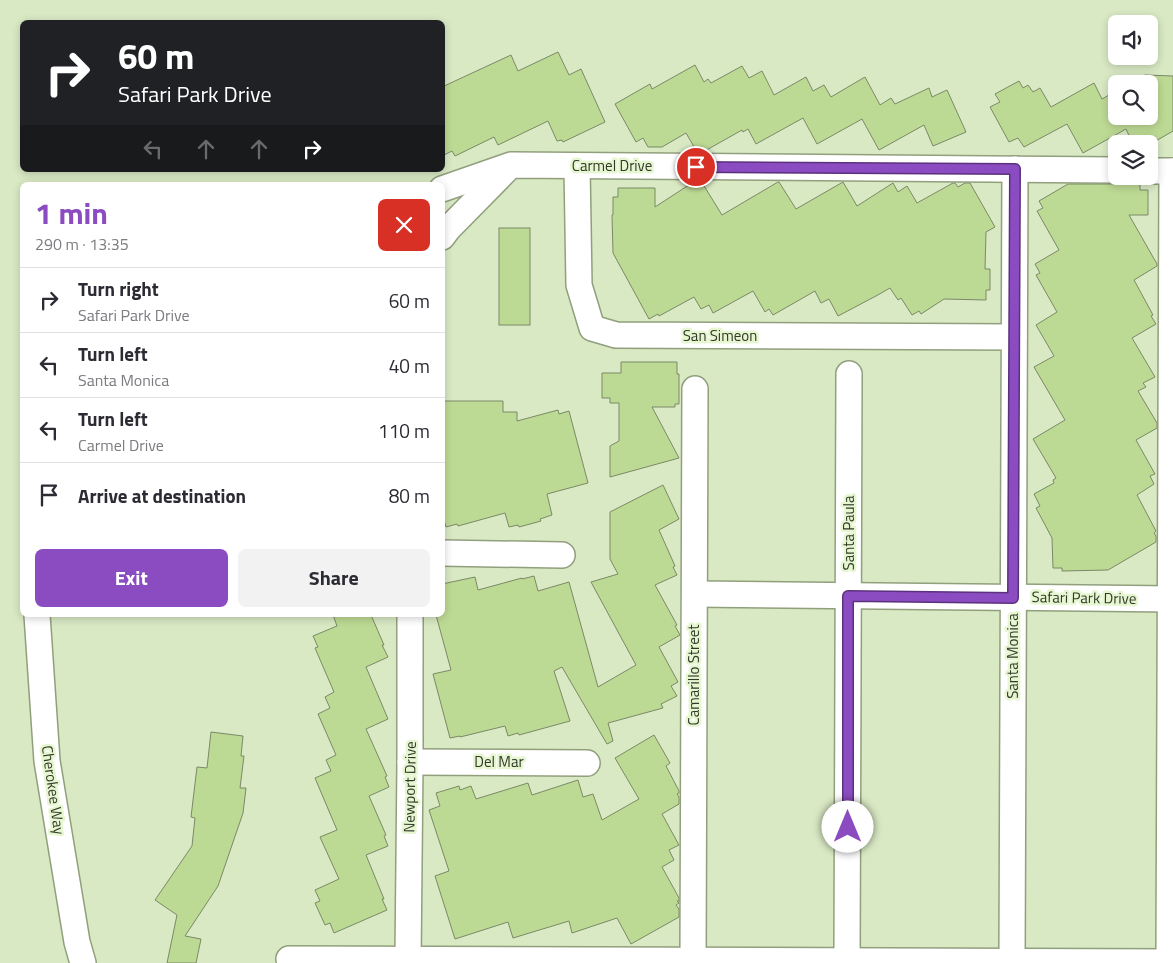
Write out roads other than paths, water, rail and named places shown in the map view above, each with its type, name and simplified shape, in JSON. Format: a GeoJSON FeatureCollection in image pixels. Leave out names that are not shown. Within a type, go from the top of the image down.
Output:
{"type":"FeatureCollection","features":[{"type":"Feature","properties":{"kind":"street","name":"Carmel Drive"},"geometry":{"type":"LineString","coordinates":[[445,188],[512,165],[1108,170]]}},
{"type":"Feature","properties":{"kind":"street"},"geometry":{"type":"LineString","coordinates":[[445,233],[512,165]]}},
{"type":"Feature","properties":{"kind":"street","name":"San Simeon"},"geometry":{"type":"LineString","coordinates":[[577,166],[579,286],[592,328],[616,335],[1014,337]]}},
{"type":"Feature","properties":{"kind":"street","name":"Santa Monica"},"geometry":{"type":"LineString","coordinates":[[1012,962],[1015,169]]}},
{"type":"Feature","properties":{"kind":"street"},"geometry":{"type":"LineString","coordinates":[[289,959],[640,962],[1171,962],[1172,599],[1165,171]]}},
{"type":"Feature","properties":{"kind":"street","name":"Santa Paula"},"geometry":{"type":"LineString","coordinates":[[847,961],[849,374]]}},
{"type":"Feature","properties":{"kind":"street","name":"Camarillo Street"},"geometry":{"type":"LineString","coordinates":[[693,961],[695,390]]}},
{"type":"Feature","properties":{"kind":"street"},"geometry":{"type":"LineString","coordinates":[[445,553],[562,554]]}},
{"type":"Feature","properties":{"kind":"street","name":"Safari Park Drive"},"geometry":{"type":"LineString","coordinates":[[694,594],[1172,599]]}},
{"type":"Feature","properties":{"kind":"street","name":"Cherokee Way"},"geometry":{"type":"LineString","coordinates":[[37,617],[47,761],[77,942],[83,963]]}},
{"type":"Feature","properties":{"kind":"street","name":"Newport Drive"},"geometry":{"type":"LineString","coordinates":[[408,960],[410,617]]}},
{"type":"Feature","properties":{"kind":"street","name":"Del Mar"},"geometry":{"type":"LineString","coordinates":[[410,762],[587,763]]}}]}
